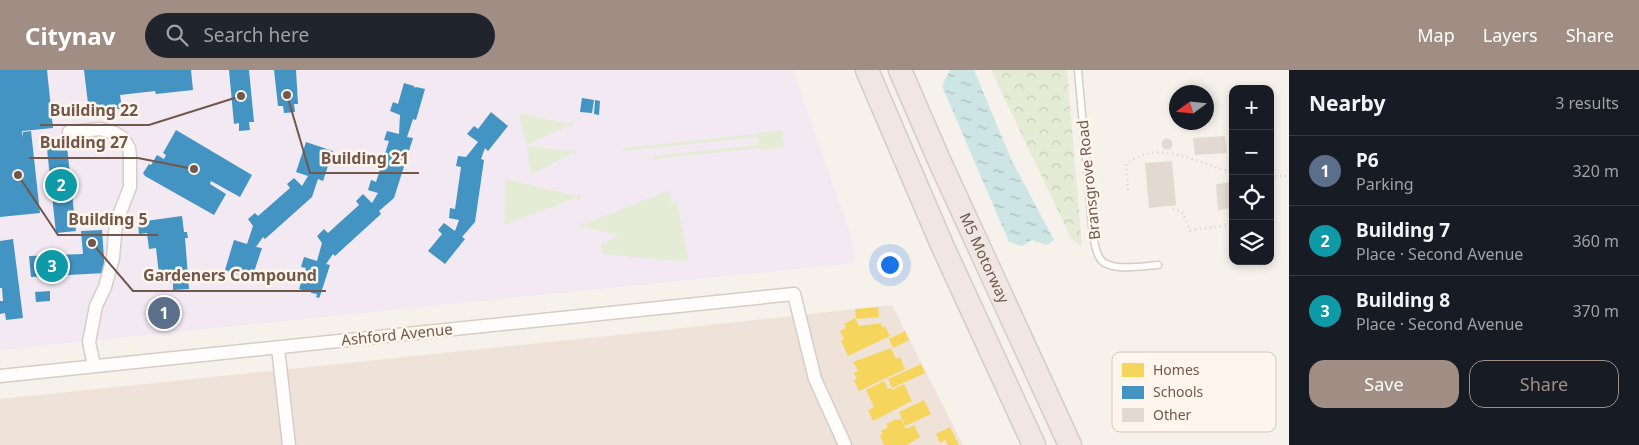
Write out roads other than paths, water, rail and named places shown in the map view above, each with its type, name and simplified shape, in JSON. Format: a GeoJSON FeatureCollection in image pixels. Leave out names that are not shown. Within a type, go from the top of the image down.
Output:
{"type":"FeatureCollection","features":[{"type":"Feature","properties":{"kind":"highway"},"geometry":{"type":"LineString","coordinates":[[867,70],[942,245],[1022,445]]}},
{"type":"Feature","properties":{"kind":"highway","name":"M5 Motorway"},"geometry":{"type":"LineString","coordinates":[[900,70],[1020,339],[1070,445]]}},
{"type":"Feature","properties":{"kind":"highway"},"geometry":{"type":"LineString","coordinates":[[942,245],[1034,445]]}},
{"type":"Feature","properties":{"kind":"highway"},"geometry":{"type":"LineString","coordinates":[[1020,339],[1078,445]]}},
{"type":"Feature","properties":{"kind":"street"},"geometry":{"type":"LineString","coordinates":[[69,132],[100,129],[115,133],[123,138],[129,148],[130,156],[130,187],[116,223],[113,258],[105,287],[96,306],[90,342],[94,366]]}},
{"type":"Feature","properties":{"kind":"street","name":"Ashford Avenue"},"geometry":{"type":"LineString","coordinates":[[0,376],[794,294],[815,379],[844,445]]}},
{"type":"Feature","properties":{"kind":"street"},"geometry":{"type":"LineString","coordinates":[[278,348],[289,445]]}},
{"type":"Feature","properties":{"kind":"lane","name":"Bransgrove Road"},"geometry":{"type":"LineString","coordinates":[[1078,70],[1092,226],[1095,246],[1100,259],[1106,265],[1116,267],[1158,265]]}},
{"type":"Feature","properties":{"kind":"water"},"geometry":{"type":"Polygon","coordinates":[[[950,70],[974,70],[1011,159],[1054,240],[1047,245],[1032,240],[1022,246],[1009,242],[942,86],[950,70]]]}},
{"type":"Feature","properties":{"kind":"place","name":"Building 21"},"geometry":{"type":"Point","coordinates":[287,95]}},
{"type":"Feature","properties":{"kind":"place","name":"Building 22"},"geometry":{"type":"Point","coordinates":[241,96]}},
{"type":"Feature","properties":{"kind":"place","name":"Building 27"},"geometry":{"type":"Point","coordinates":[194,169]}},
{"type":"Feature","properties":{"kind":"place","name":"Building 5"},"geometry":{"type":"Point","coordinates":[18,175]}},
{"type":"Feature","properties":{"kind":"place","name":"Building 7"},"geometry":{"type":"Point","coordinates":[61,185]}},
{"type":"Feature","properties":{"kind":"place","name":"Gardeners Compound"},"geometry":{"type":"Point","coordinates":[92,243]}},
{"type":"Feature","properties":{"kind":"place","name":"Building 8"},"geometry":{"type":"Point","coordinates":[52,266]}},
{"type":"Feature","properties":{"kind":"place","name":"P6"},"geometry":{"type":"Point","coordinates":[164,313]}}]}
